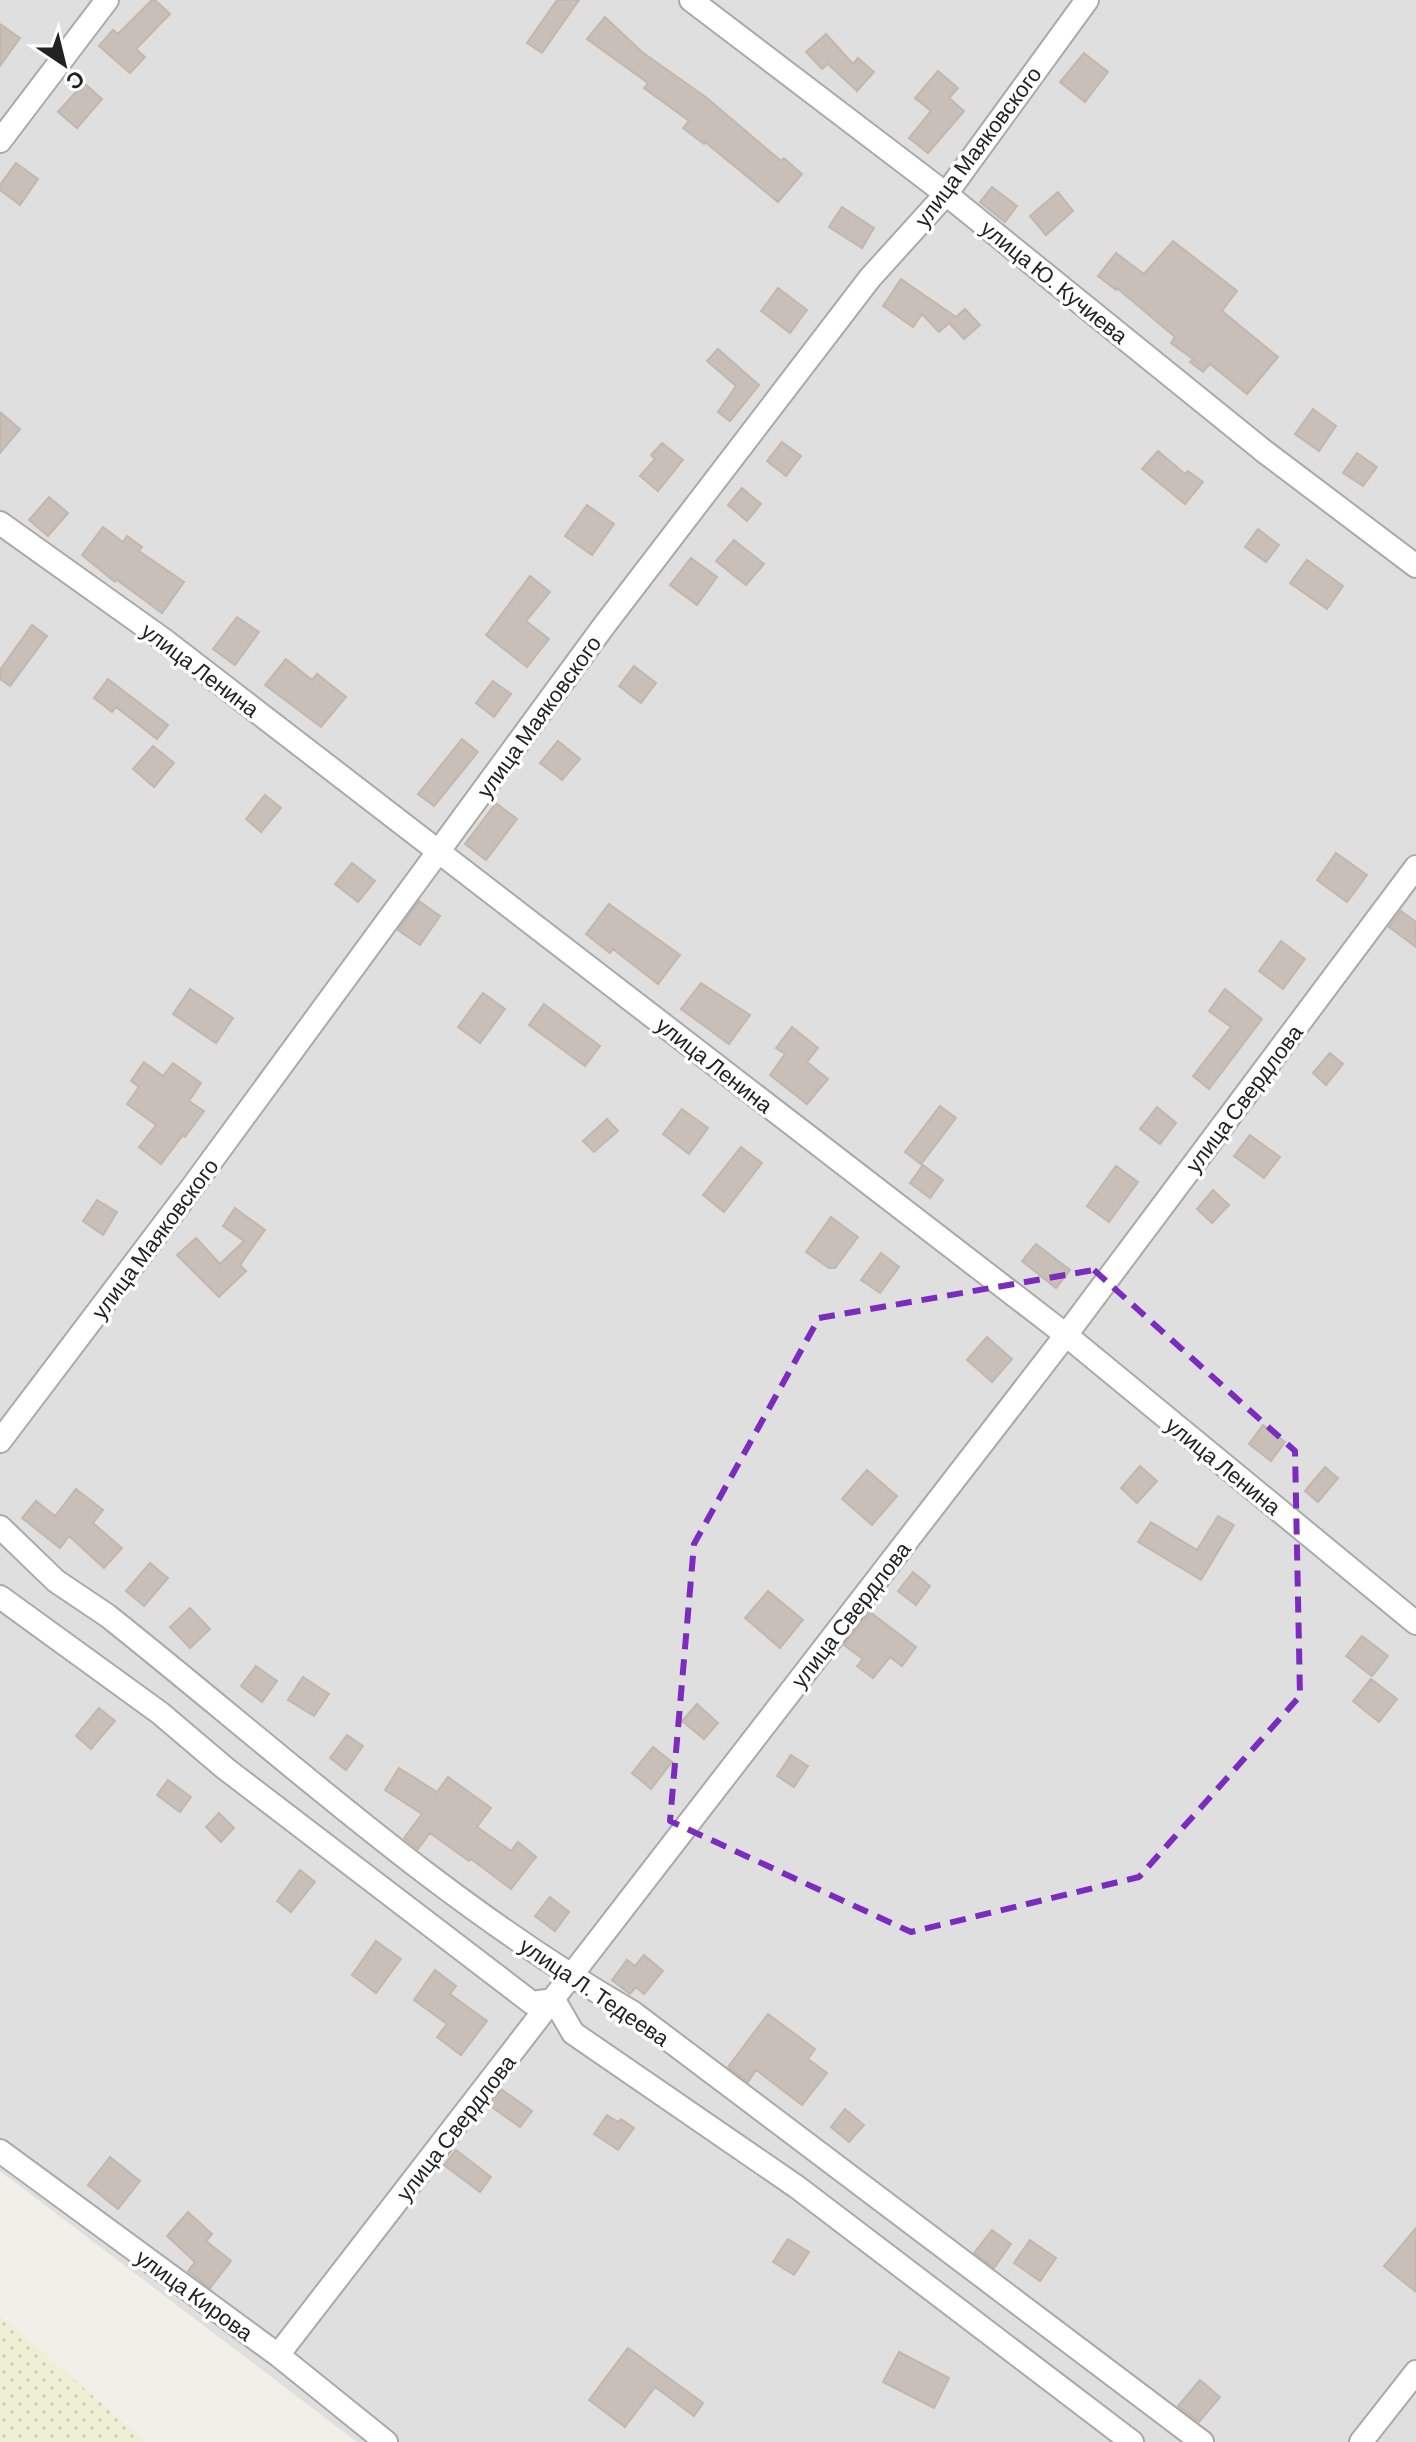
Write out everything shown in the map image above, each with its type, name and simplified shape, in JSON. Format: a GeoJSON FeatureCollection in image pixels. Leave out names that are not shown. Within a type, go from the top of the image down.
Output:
{"type":"FeatureCollection","features":[{"type":"Feature","properties":{"kind":"street"},"geometry":{"type":"LineString","coordinates":[[0,141],[107,0]]}},
{"type":"Feature","properties":{"kind":"street","name":"улица Ю. Кучиева"},"geometry":{"type":"LineString","coordinates":[[691,0],[946,194],[1253,442],[1416,566]]}},
{"type":"Feature","properties":{"kind":"street","name":"улица Маяковского"},"geometry":{"type":"LineString","coordinates":[[0,1441],[193,1186],[603,627],[870,278],[946,194],[1087,0]]}},
{"type":"Feature","properties":{"kind":"street","name":"улица Ленина"},"geometry":{"type":"LineString","coordinates":[[0,523],[164,640],[1066,1335],[1416,1623]]}},
{"type":"Feature","properties":{"kind":"street","name":"улица Свердлова"},"geometry":{"type":"LineString","coordinates":[[278,2355],[1066,1335],[1416,867]]}},
{"type":"Feature","properties":{"kind":"street","name":"улица Л. Тедеева"},"geometry":{"type":"LineString","coordinates":[[0,1527],[56,1581],[108,1616],[420,1869],[570,1977],[632,2012],[1202,2442]]}},
{"type":"Feature","properties":{"kind":"street","name":"улица Л. Тедеева"},"geometry":{"type":"LineString","coordinates":[[0,1597],[160,1713],[226,1769],[532,2003],[554,2000],[573,2033],[797,2187],[1132,2442]]}},
{"type":"Feature","properties":{"kind":"street","name":"улица Кирова"},"geometry":{"type":"LineString","coordinates":[[0,2151],[278,2355],[386,2442]]}},
{"type":"Feature","properties":{"kind":"street"},"geometry":{"type":"LineString","coordinates":[[1361,2442],[1416,2372]]}},
{"type":"Feature","properties":{"kind":"highlighted area"},"geometry":{"type":"Polygon","coordinates":[[[1094,1270],[1295,1451],[1300,1696],[1139,1877],[911,1932],[670,1821],[694,1544],[819,1318],[1094,1270]]]}},
{"type":"Feature","properties":{"kind":"shaded area"},"geometry":{"type":"Polygon","coordinates":[[[0,0],[1416,0],[1416,2442],[357,2442],[0,2171],[0,0]]]}},
{"type":"Feature","properties":{"kind":"green space"},"geometry":{"type":"Polygon","coordinates":[[[0,2315],[146,2442],[0,2442],[0,2315]]]}},
{"type":"Feature","properties":{"kind":"building"},"geometry":{"type":"Polygon","coordinates":[[[152,0],[170,14],[136,49],[145,57],[130,73],[99,46],[113,30],[118,34],[152,0]]]}},
{"type":"Feature","properties":{"kind":"building"},"geometry":{"type":"Polygon","coordinates":[[[557,0],[579,0],[542,53],[527,43],[557,0]]]}},
{"type":"Feature","properties":{"kind":"building"},"geometry":{"type":"Polygon","coordinates":[[[605,17],[642,52],[707,98],[781,161],[784,158],[802,174],[778,202],[705,142],[683,128],[689,121],[644,88],[648,83],[587,39],[605,17]]]}},
{"type":"Feature","properties":{"kind":"building"},"geometry":{"type":"Polygon","coordinates":[[[0,24],[20,38],[0,66],[0,24]]]}},
{"type":"Feature","properties":{"kind":"building"},"geometry":{"type":"Polygon","coordinates":[[[826,34],[853,64],[858,58],[874,72],[857,91],[828,64],[822,69],[806,52],[826,34]]]}},
{"type":"Feature","properties":{"kind":"building"},"geometry":{"type":"Polygon","coordinates":[[[1084,53],[1108,72],[1085,102],[1060,82],[1084,53]]]}},
{"type":"Feature","properties":{"kind":"building"},"geometry":{"type":"Polygon","coordinates":[[[938,71],[958,88],[949,98],[964,111],[928,153],[909,138],[931,111],[915,98],[938,71]]]}},
{"type":"Feature","properties":{"kind":"building"},"geometry":{"type":"Polygon","coordinates":[[[84,83],[102,99],[77,128],[58,112],[84,83]]]}},
{"type":"Feature","properties":{"kind":"building"},"geometry":{"type":"Polygon","coordinates":[[[16,163],[38,179],[20,205],[0,190],[0,185],[16,163]]]}},
{"type":"Feature","properties":{"kind":"building"},"geometry":{"type":"Polygon","coordinates":[[[992,187],[1017,206],[1005,222],[980,202],[992,187]]]}},
{"type":"Feature","properties":{"kind":"building"},"geometry":{"type":"Polygon","coordinates":[[[1058,192],[1073,211],[1046,235],[1030,216],[1058,192]]]}},
{"type":"Feature","properties":{"kind":"building"},"geometry":{"type":"Polygon","coordinates":[[[842,207],[874,228],[862,248],[829,227],[842,207]]]}},
{"type":"Feature","properties":{"kind":"building"},"geometry":{"type":"Polygon","coordinates":[[[1173,241],[1237,291],[1222,311],[1278,357],[1247,394],[1210,364],[1203,372],[1190,362],[1193,359],[1171,343],[1175,337],[1098,276],[1116,253],[1144,274],[1173,241]]]}},
{"type":"Feature","properties":{"kind":"building"},"geometry":{"type":"Polygon","coordinates":[[[901,279],[956,317],[965,309],[980,325],[964,339],[949,323],[939,332],[922,314],[913,327],[883,306],[901,279]]]}},
{"type":"Feature","properties":{"kind":"building"},"geometry":{"type":"Polygon","coordinates":[[[778,288],[807,310],[790,333],[761,311],[778,288]]]}},
{"type":"Feature","properties":{"kind":"building"},"geometry":{"type":"Polygon","coordinates":[[[718,349],[759,385],[730,421],[718,412],[736,386],[707,361],[718,349]]]}},
{"type":"Feature","properties":{"kind":"building"},"geometry":{"type":"Polygon","coordinates":[[[1313,409],[1336,426],[1319,451],[1295,434],[1313,409]]]}},
{"type":"Feature","properties":{"kind":"building"},"geometry":{"type":"Polygon","coordinates":[[[0,412],[20,429],[0,453],[0,412]]]}},
{"type":"Feature","properties":{"kind":"building"},"geometry":{"type":"Polygon","coordinates":[[[782,442],[801,456],[786,476],[767,461],[782,442]]]}},
{"type":"Feature","properties":{"kind":"building"},"geometry":{"type":"Polygon","coordinates":[[[662,443],[683,460],[658,491],[640,476],[655,459],[651,455],[662,443]]]}},
{"type":"Feature","properties":{"kind":"building"},"geometry":{"type":"Polygon","coordinates":[[[1158,451],[1185,474],[1188,471],[1203,482],[1185,504],[1142,469],[1158,451]]]}},
{"type":"Feature","properties":{"kind":"building"},"geometry":{"type":"Polygon","coordinates":[[[1357,453],[1377,467],[1363,486],[1343,473],[1357,453]]]}},
{"type":"Feature","properties":{"kind":"building"},"geometry":{"type":"Polygon","coordinates":[[[742,488],[761,504],[747,521],[728,505],[742,488]]]}},
{"type":"Feature","properties":{"kind":"building"},"geometry":{"type":"Polygon","coordinates":[[[49,497],[68,513],[48,536],[29,520],[49,497]]]}},
{"type":"Feature","properties":{"kind":"building"},"geometry":{"type":"Polygon","coordinates":[[[587,505],[614,524],[592,555],[565,536],[587,505]]]}},
{"type":"Feature","properties":{"kind":"building"},"geometry":{"type":"Polygon","coordinates":[[[103,527],[123,542],[127,536],[142,547],[139,551],[184,582],[162,613],[117,580],[115,582],[82,555],[103,527]]]}},
{"type":"Feature","properties":{"kind":"building"},"geometry":{"type":"Polygon","coordinates":[[[1258,529],[1279,545],[1266,562],[1245,547],[1258,529]]]}},
{"type":"Feature","properties":{"kind":"building"},"geometry":{"type":"Polygon","coordinates":[[[734,540],[764,564],[746,585],[716,561],[734,540]]]}},
{"type":"Feature","properties":{"kind":"building"},"geometry":{"type":"Polygon","coordinates":[[[691,558],[717,577],[697,605],[670,585],[691,558]]]}},
{"type":"Feature","properties":{"kind":"building"},"geometry":{"type":"Polygon","coordinates":[[[1307,560],[1343,586],[1327,609],[1290,583],[1307,560]]]}},
{"type":"Feature","properties":{"kind":"building"},"geometry":{"type":"Polygon","coordinates":[[[530,576],[550,592],[526,621],[549,639],[527,667],[486,635],[530,576]]]}},
{"type":"Feature","properties":{"kind":"building"},"geometry":{"type":"Polygon","coordinates":[[[237,617],[259,632],[235,665],[213,649],[237,617]]]}},
{"type":"Feature","properties":{"kind":"building"},"geometry":{"type":"Polygon","coordinates":[[[32,625],[47,636],[10,686],[0,679],[0,670],[32,625]]]}},
{"type":"Feature","properties":{"kind":"building"},"geometry":{"type":"Polygon","coordinates":[[[286,659],[312,680],[317,674],[346,697],[321,727],[265,685],[286,659]]]}},
{"type":"Feature","properties":{"kind":"building"},"geometry":{"type":"Polygon","coordinates":[[[634,666],[656,683],[641,703],[619,686],[634,666]]]}},
{"type":"Feature","properties":{"kind":"building"},"geometry":{"type":"Polygon","coordinates":[[[108,679],[168,725],[157,739],[116,707],[112,712],[94,698],[108,679]]]}},
{"type":"Feature","properties":{"kind":"building"},"geometry":{"type":"Polygon","coordinates":[[[493,681],[511,694],[494,717],[476,703],[493,681]]]}},
{"type":"Feature","properties":{"kind":"building"},"geometry":{"type":"Polygon","coordinates":[[[462,739],[478,752],[434,806],[418,794],[462,739]]]}},
{"type":"Feature","properties":{"kind":"building"},"geometry":{"type":"Polygon","coordinates":[[[558,741],[580,759],[562,780],[540,763],[558,741]]]}},
{"type":"Feature","properties":{"kind":"building"},"geometry":{"type":"Polygon","coordinates":[[[153,746],[174,763],[154,787],[133,769],[153,746]]]}},
{"type":"Feature","properties":{"kind":"building"},"geometry":{"type":"Polygon","coordinates":[[[265,795],[281,808],[261,832],[246,819],[265,795]]]}},
{"type":"Feature","properties":{"kind":"building"},"geometry":{"type":"Polygon","coordinates":[[[496,803],[517,819],[486,860],[465,844],[496,803]]]}},
{"type":"Feature","properties":{"kind":"building"},"geometry":{"type":"Polygon","coordinates":[[[1336,853],[1367,875],[1347,902],[1317,880],[1336,853]]]}},
{"type":"Feature","properties":{"kind":"building"},"geometry":{"type":"Polygon","coordinates":[[[352,863],[375,881],[358,902],[335,884],[352,863]]]}},
{"type":"Feature","properties":{"kind":"building"},"geometry":{"type":"Polygon","coordinates":[[[419,901],[440,916],[420,945],[398,930],[419,901]]]}},
{"type":"Feature","properties":{"kind":"building"},"geometry":{"type":"Polygon","coordinates":[[[609,904],[680,955],[658,984],[613,949],[610,953],[586,934],[609,904]]]}},
{"type":"Feature","properties":{"kind":"building"},"geometry":{"type":"Polygon","coordinates":[[[1401,911],[1416,922],[1416,947],[1389,927],[1401,911]]]}},
{"type":"Feature","properties":{"kind":"building"},"geometry":{"type":"Polygon","coordinates":[[[1281,941],[1305,959],[1283,989],[1259,971],[1281,941]]]}},
{"type":"Feature","properties":{"kind":"building"},"geometry":{"type":"Polygon","coordinates":[[[701,983],[750,1015],[729,1044],[681,1009],[701,983]]]}},
{"type":"Feature","properties":{"kind":"building"},"geometry":{"type":"Polygon","coordinates":[[[190,989],[233,1018],[216,1043],[173,1014],[190,989]]]}},
{"type":"Feature","properties":{"kind":"building"},"geometry":{"type":"Polygon","coordinates":[[[1225,989],[1262,1019],[1209,1089],[1193,1076],[1231,1027],[1209,1011],[1225,989]]]}},
{"type":"Feature","properties":{"kind":"building"},"geometry":{"type":"Polygon","coordinates":[[[483,993],[505,1009],[480,1043],[458,1027],[483,993]]]}},
{"type":"Feature","properties":{"kind":"building"},"geometry":{"type":"Polygon","coordinates":[[[544,1004],[600,1046],[585,1066],[529,1025],[544,1004]]]}},
{"type":"Feature","properties":{"kind":"building"},"geometry":{"type":"Polygon","coordinates":[[[792,1027],[818,1048],[807,1062],[828,1079],[807,1104],[770,1075],[785,1054],[776,1048],[792,1027]]]}},
{"type":"Feature","properties":{"kind":"building"},"geometry":{"type":"Polygon","coordinates":[[[1330,1053],[1343,1064],[1326,1085],[1313,1073],[1330,1053]]]}},
{"type":"Feature","properties":{"kind":"building"},"geometry":{"type":"Polygon","coordinates":[[[144,1062],[163,1076],[173,1063],[201,1083],[189,1101],[204,1111],[161,1164],[139,1147],[156,1125],[127,1104],[139,1087],[131,1081],[144,1062]]]}},
{"type":"Feature","properties":{"kind":"building"},"geometry":{"type":"Polygon","coordinates":[[[940,1106],[956,1118],[921,1164],[905,1152],[940,1106]]]}},
{"type":"Feature","properties":{"kind":"building"},"geometry":{"type":"Polygon","coordinates":[[[1157,1107],[1176,1123],[1160,1144],[1140,1129],[1157,1107]]]}},
{"type":"Feature","properties":{"kind":"building"},"geometry":{"type":"Polygon","coordinates":[[[682,1109],[708,1128],[689,1154],[663,1134],[682,1109]]]}},
{"type":"Feature","properties":{"kind":"building"},"geometry":{"type":"Polygon","coordinates":[[[607,1119],[618,1131],[594,1152],[583,1141],[607,1119]]]}},
{"type":"Feature","properties":{"kind":"building"},"geometry":{"type":"Polygon","coordinates":[[[1250,1135],[1280,1157],[1264,1178],[1234,1156],[1250,1135]]]}},
{"type":"Feature","properties":{"kind":"building"},"geometry":{"type":"Polygon","coordinates":[[[741,1147],[762,1163],[724,1212],[703,1195],[741,1147]]]}},
{"type":"Feature","properties":{"kind":"building"},"geometry":{"type":"Polygon","coordinates":[[[923,1165],[943,1180],[930,1198],[910,1183],[923,1165]]]}},
{"type":"Feature","properties":{"kind":"building"},"geometry":{"type":"Polygon","coordinates":[[[1116,1166],[1138,1182],[1109,1222],[1087,1206],[1116,1166]]]}},
{"type":"Feature","properties":{"kind":"building"},"geometry":{"type":"Polygon","coordinates":[[[1213,1190],[1229,1205],[1212,1223],[1197,1209],[1213,1190]]]}},
{"type":"Feature","properties":{"kind":"building"},"geometry":{"type":"Polygon","coordinates":[[[97,1200],[117,1212],[103,1235],[83,1221],[97,1200]]]}},
{"type":"Feature","properties":{"kind":"building"},"geometry":{"type":"Polygon","coordinates":[[[235,1208],[265,1230],[240,1265],[246,1271],[219,1297],[177,1255],[196,1238],[220,1264],[244,1241],[223,1226],[235,1208]]]}},
{"type":"Feature","properties":{"kind":"building"},"geometry":{"type":"Polygon","coordinates":[[[831,1217],[858,1237],[835,1268],[829,1268],[806,1252],[831,1217]]]}},
{"type":"Feature","properties":{"kind":"building"},"geometry":{"type":"Polygon","coordinates":[[[1036,1244],[1070,1270],[1056,1288],[1022,1261],[1036,1244]]]}},
{"type":"Feature","properties":{"kind":"building"},"geometry":{"type":"Polygon","coordinates":[[[881,1253],[899,1267],[880,1293],[861,1280],[881,1253]]]}},
{"type":"Feature","properties":{"kind":"building"},"geometry":{"type":"Polygon","coordinates":[[[987,1337],[1012,1359],[992,1382],[967,1360],[987,1337]]]}},
{"type":"Feature","properties":{"kind":"building"},"geometry":{"type":"Polygon","coordinates":[[[1263,1425],[1285,1442],[1271,1461],[1249,1444],[1263,1425]]]}},
{"type":"Feature","properties":{"kind":"building"},"geometry":{"type":"Polygon","coordinates":[[[1140,1466],[1157,1481],[1137,1503],[1121,1488],[1140,1466]]]}},
{"type":"Feature","properties":{"kind":"building"},"geometry":{"type":"Polygon","coordinates":[[[1325,1467],[1338,1478],[1318,1502],[1305,1491],[1325,1467]]]}},
{"type":"Feature","properties":{"kind":"building"},"geometry":{"type":"Polygon","coordinates":[[[867,1470],[897,1496],[872,1525],[842,1499],[867,1470]]]}},
{"type":"Feature","properties":{"kind":"building"},"geometry":{"type":"Polygon","coordinates":[[[76,1489],[103,1510],[93,1523],[122,1548],[104,1568],[69,1536],[60,1548],[22,1518],[36,1501],[55,1516],[76,1489]]]}},
{"type":"Feature","properties":{"kind":"building"},"geometry":{"type":"Polygon","coordinates":[[[1218,1516],[1234,1525],[1201,1580],[1138,1542],[1151,1522],[1197,1550],[1218,1516]]]}},
{"type":"Feature","properties":{"kind":"building"},"geometry":{"type":"Polygon","coordinates":[[[150,1563],[168,1578],[144,1606],[126,1591],[150,1563]]]}},
{"type":"Feature","properties":{"kind":"building"},"geometry":{"type":"Polygon","coordinates":[[[913,1572],[930,1586],[916,1605],[898,1591],[913,1572]]]}},
{"type":"Feature","properties":{"kind":"building"},"geometry":{"type":"Polygon","coordinates":[[[768,1591],[803,1620],[780,1648],[745,1618],[768,1591]]]}},
{"type":"Feature","properties":{"kind":"building"},"geometry":{"type":"Polygon","coordinates":[[[190,1608],[210,1629],[190,1648],[170,1627],[190,1608]]]}},
{"type":"Feature","properties":{"kind":"building"},"geometry":{"type":"Polygon","coordinates":[[[870,1612],[916,1647],[902,1666],[890,1657],[873,1678],[857,1666],[863,1659],[844,1645],[870,1612]]]}},
{"type":"Feature","properties":{"kind":"building"},"geometry":{"type":"Polygon","coordinates":[[[1362,1636],[1388,1656],[1372,1676],[1346,1656],[1362,1636]]]}},
{"type":"Feature","properties":{"kind":"building"},"geometry":{"type":"Polygon","coordinates":[[[256,1666],[277,1681],[262,1702],[241,1686],[256,1666]]]}},
{"type":"Feature","properties":{"kind":"building"},"geometry":{"type":"Polygon","coordinates":[[[303,1677],[329,1694],[314,1716],[288,1700],[303,1677]]]}},
{"type":"Feature","properties":{"kind":"building"},"geometry":{"type":"Polygon","coordinates":[[[1371,1679],[1397,1699],[1379,1722],[1353,1701],[1371,1679]]]}},
{"type":"Feature","properties":{"kind":"building"},"geometry":{"type":"Polygon","coordinates":[[[697,1704],[718,1723],[704,1739],[682,1721],[697,1704]]]}},
{"type":"Feature","properties":{"kind":"building"},"geometry":{"type":"Polygon","coordinates":[[[99,1708],[115,1721],[91,1749],[76,1736],[99,1708]]]}},
{"type":"Feature","properties":{"kind":"building"},"geometry":{"type":"Polygon","coordinates":[[[347,1735],[363,1746],[346,1770],[330,1758],[347,1735]]]}},
{"type":"Feature","properties":{"kind":"building"},"geometry":{"type":"Polygon","coordinates":[[[653,1747],[672,1762],[651,1789],[632,1773],[653,1747]]]}},
{"type":"Feature","properties":{"kind":"building"},"geometry":{"type":"Polygon","coordinates":[[[791,1755],[808,1766],[794,1787],[777,1776],[791,1755]]]}},
{"type":"Feature","properties":{"kind":"building"},"geometry":{"type":"Polygon","coordinates":[[[399,1768],[437,1792],[448,1777],[491,1808],[477,1827],[511,1851],[518,1842],[536,1857],[511,1889],[430,1833],[418,1849],[404,1838],[422,1814],[385,1790],[399,1768]]]}},
{"type":"Feature","properties":{"kind":"building"},"geometry":{"type":"Polygon","coordinates":[[[168,1780],[191,1797],[180,1812],[157,1795],[168,1780]]]}},
{"type":"Feature","properties":{"kind":"building"},"geometry":{"type":"Polygon","coordinates":[[[219,1813],[234,1828],[221,1842],[206,1827],[219,1813]]]}},
{"type":"Feature","properties":{"kind":"building"},"geometry":{"type":"Polygon","coordinates":[[[300,1870],[315,1882],[291,1912],[277,1901],[300,1870]]]}},
{"type":"Feature","properties":{"kind":"building"},"geometry":{"type":"Polygon","coordinates":[[[550,1897],[569,1912],[555,1931],[535,1916],[550,1897]]]}},
{"type":"Feature","properties":{"kind":"building"},"geometry":{"type":"Polygon","coordinates":[[[376,1941],[401,1959],[376,1993],[352,1975],[376,1941]]]}},
{"type":"Feature","properties":{"kind":"building"},"geometry":{"type":"Polygon","coordinates":[[[644,1955],[663,1971],[644,1994],[636,1987],[630,1994],[612,1980],[627,1960],[635,1966],[644,1955]]]}},
{"type":"Feature","properties":{"kind":"building"},"geometry":{"type":"Polygon","coordinates":[[[435,1970],[456,1986],[450,1994],[487,2021],[461,2055],[437,2037],[447,2024],[414,2000],[435,1970]]]}},
{"type":"Feature","properties":{"kind":"building"},"geometry":{"type":"Polygon","coordinates":[[[768,2014],[815,2049],[808,2059],[827,2073],[802,2105],[756,2070],[748,2082],[728,2067],[768,2014]]]}},
{"type":"Feature","properties":{"kind":"building"},"geometry":{"type":"Polygon","coordinates":[[[501,2089],[532,2111],[520,2127],[489,2105],[501,2089]]]}},
{"type":"Feature","properties":{"kind":"building"},"geometry":{"type":"Polygon","coordinates":[[[845,2109],[864,2125],[849,2142],[831,2127],[845,2109]]]}},
{"type":"Feature","properties":{"kind":"building"},"geometry":{"type":"Polygon","coordinates":[[[607,2115],[618,2122],[621,2119],[634,2128],[618,2150],[594,2134],[607,2115]]]}},
{"type":"Feature","properties":{"kind":"building"},"geometry":{"type":"Polygon","coordinates":[[[456,2150],[491,2177],[480,2192],[444,2165],[456,2150]]]}},
{"type":"Feature","properties":{"kind":"building"},"geometry":{"type":"Polygon","coordinates":[[[110,2157],[140,2181],[118,2209],[88,2185],[110,2157]]]}},
{"type":"Feature","properties":{"kind":"building"},"geometry":{"type":"Polygon","coordinates":[[[188,2212],[212,2234],[206,2241],[231,2261],[210,2288],[188,2271],[195,2262],[167,2236],[188,2212]]]}},
{"type":"Feature","properties":{"kind":"building"},"geometry":{"type":"Polygon","coordinates":[[[1416,2228],[1416,2292],[1384,2266],[1416,2228]]]}},
{"type":"Feature","properties":{"kind":"building"},"geometry":{"type":"Polygon","coordinates":[[[992,2230],[1011,2244],[994,2268],[974,2253],[992,2230]]]}},
{"type":"Feature","properties":{"kind":"building"},"geometry":{"type":"Polygon","coordinates":[[[788,2239],[809,2252],[794,2275],[773,2262],[788,2239]]]}},
{"type":"Feature","properties":{"kind":"building"},"geometry":{"type":"Polygon","coordinates":[[[1030,2240],[1056,2258],[1040,2281],[1014,2263],[1030,2240]]]}},
{"type":"Feature","properties":{"kind":"building"},"geometry":{"type":"Polygon","coordinates":[[[628,2348],[703,2403],[694,2416],[655,2387],[625,2427],[589,2400],[628,2348]]]}},
{"type":"Feature","properties":{"kind":"building"},"geometry":{"type":"Polygon","coordinates":[[[899,2352],[949,2378],[934,2408],[883,2382],[899,2352]]]}},
{"type":"Feature","properties":{"kind":"building"},"geometry":{"type":"Polygon","coordinates":[[[1200,2380],[1220,2397],[1199,2422],[1178,2406],[1200,2380]]]}}]}
